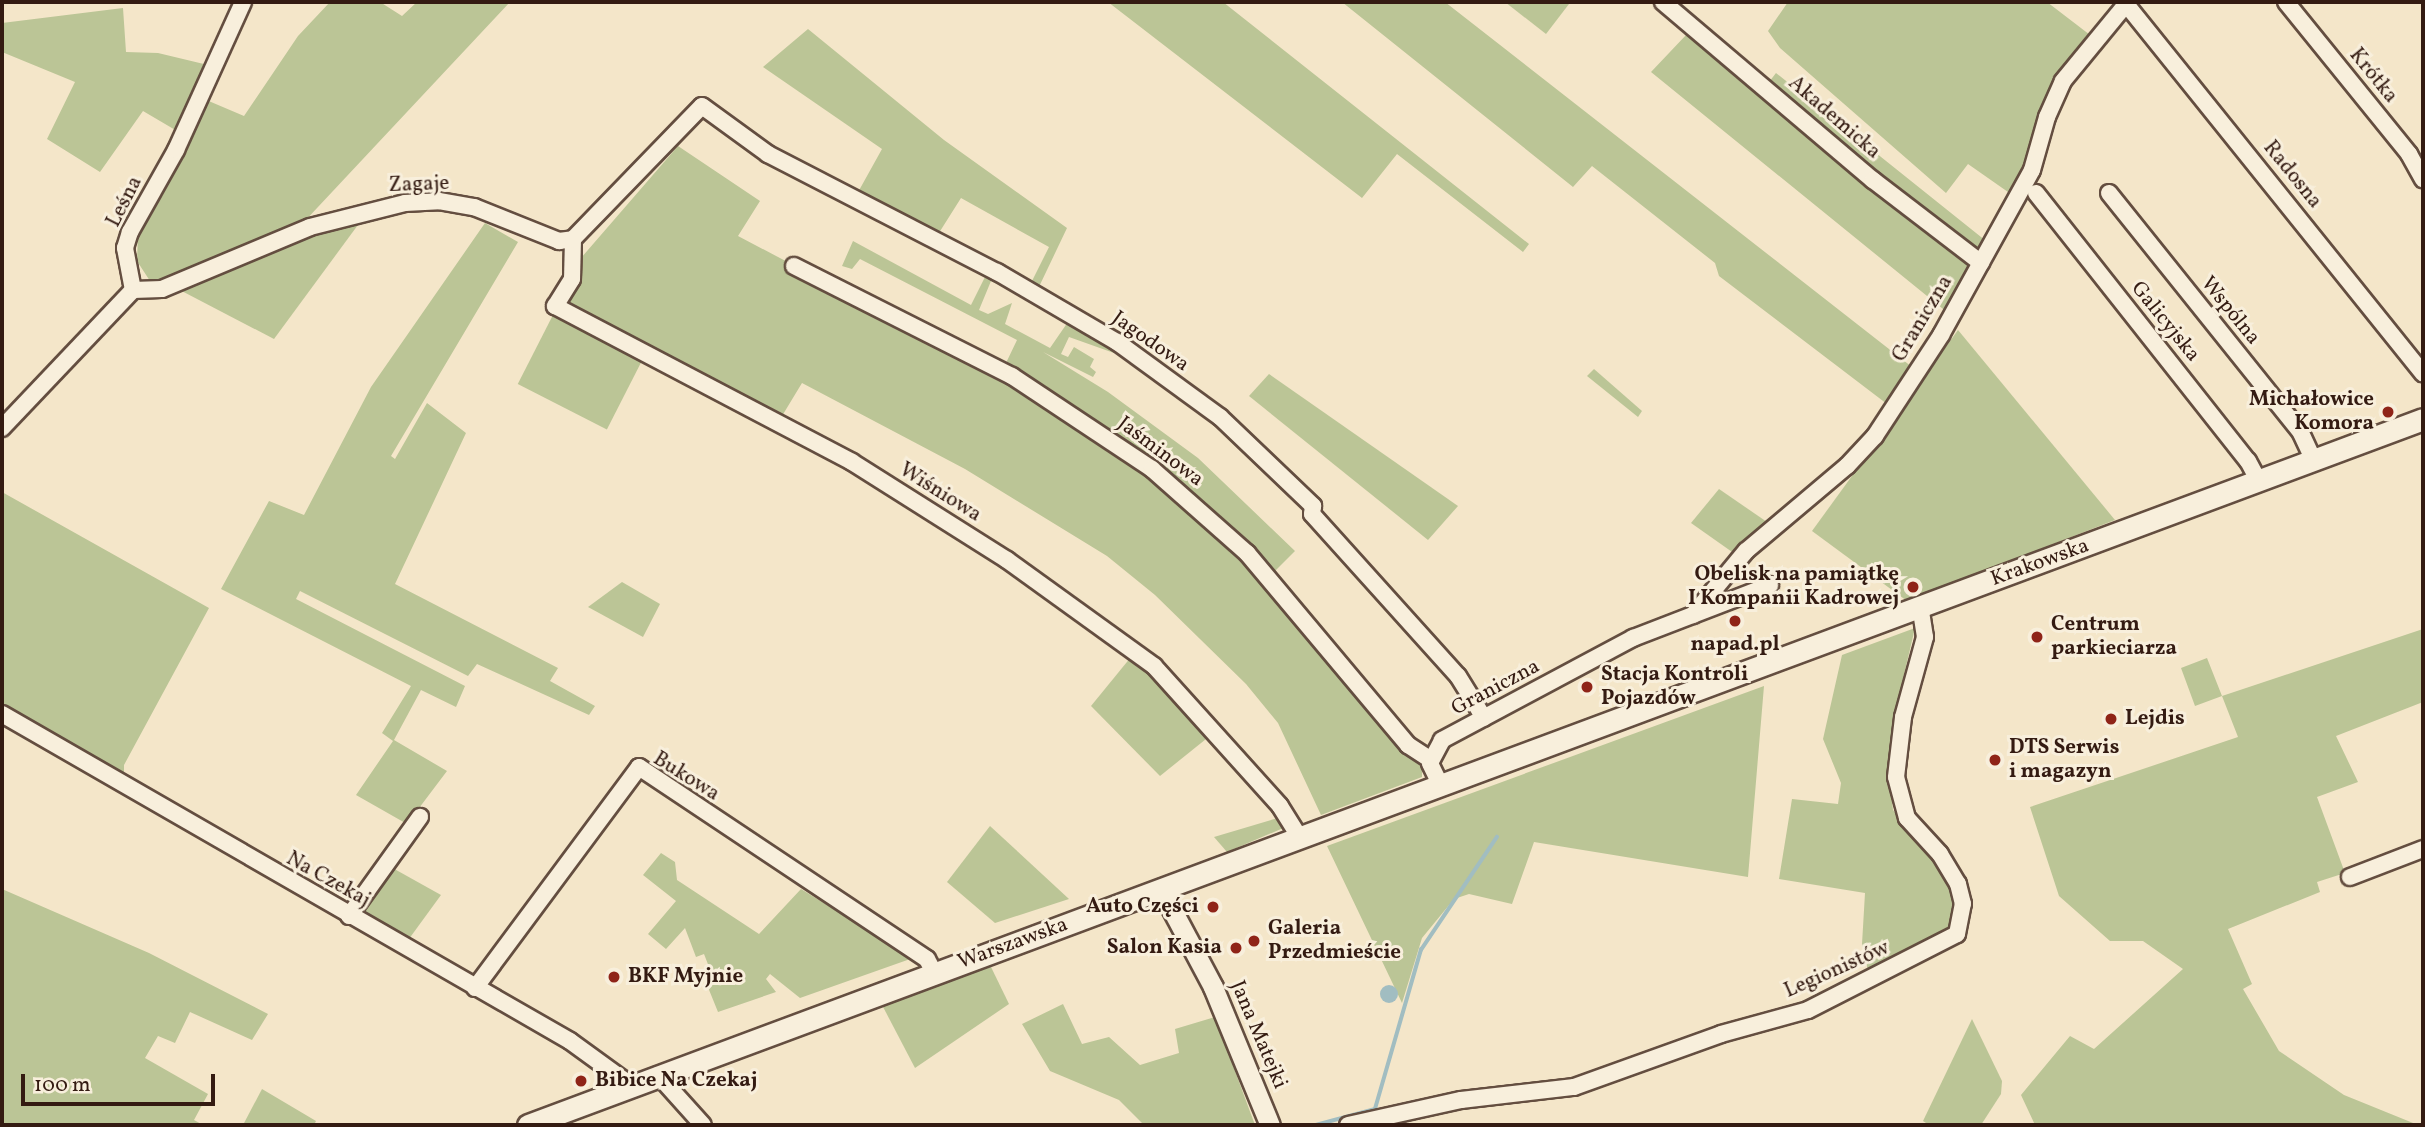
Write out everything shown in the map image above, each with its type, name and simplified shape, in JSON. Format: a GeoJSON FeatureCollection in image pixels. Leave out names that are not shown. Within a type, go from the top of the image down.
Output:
{"type":"FeatureCollection","features":[{"type":"Feature","properties":{"kind":"main road","name":"Krakowska"},"geometry":{"type":"LineString","coordinates":[[1655,705],[2423,419]]}},
{"type":"Feature","properties":{"kind":"main road","name":"Warszawska"},"geometry":{"type":"LineString","coordinates":[[528,1125],[1655,705]]}},
{"type":"Feature","properties":{"kind":"street","name":"Leśna"},"geometry":{"type":"LineString","coordinates":[[133,290],[125,248],[130,232],[176,150],[243,2]]}},
{"type":"Feature","properties":{"kind":"street","name":"Akademicka"},"geometry":{"type":"LineString","coordinates":[[1663,2],[1874,180],[1981,263]]}},
{"type":"Feature","properties":{"kind":"street","name":"Krótka"},"geometry":{"type":"LineString","coordinates":[[2286,2],[2409,154],[2423,179]]}},
{"type":"Feature","properties":{"kind":"street","name":"Graniczna"},"geometry":{"type":"LineString","coordinates":[[1693,615],[1746,551],[1847,466],[1875,436],[1981,263],[2032,170],[2046,117],[2063,81],[2127,3]]}},
{"type":"Feature","properties":{"kind":"street","name":"Radosna"},"geometry":{"type":"LineString","coordinates":[[2127,3],[2423,374]]}},
{"type":"Feature","properties":{"kind":"street","name":"Jagodowa"},"geometry":{"type":"LineString","coordinates":[[573,239],[702,106],[768,154],[997,272],[1117,342],[1220,417],[1313,506],[1312,514],[1458,676],[1484,718]]}},
{"type":"Feature","properties":{"kind":"street","name":"Galicyjska"},"geometry":{"type":"LineString","coordinates":[[2036,193],[2248,461],[2258,480]]}},
{"type":"Feature","properties":{"kind":"street","name":"Wspólna"},"geometry":{"type":"LineString","coordinates":[[2109,193],[2301,433],[2313,459]]}},
{"type":"Feature","properties":{"kind":"street","name":"Zagaje"},"geometry":{"type":"LineString","coordinates":[[133,290],[162,289],[310,227],[405,203],[439,201],[474,207],[559,241],[573,239]]}},
{"type":"Feature","properties":{"kind":"street","name":"Wiśniowa"},"geometry":{"type":"LineString","coordinates":[[573,239],[572,279],[555,306],[852,462],[1007,560],[1154,666],[1280,806],[1300,838]]}},
{"type":"Feature","properties":{"kind":"street","name":"Jaśminowa"},"geometry":{"type":"LineString","coordinates":[[794,266],[1012,376],[1152,469],[1247,553],[1408,746],[1431,760]]}},
{"type":"Feature","properties":{"kind":"street"},"geometry":{"type":"LineString","coordinates":[[2,428],[133,290]]}},
{"type":"Feature","properties":{"kind":"street","name":"Graniczna"},"geometry":{"type":"LineString","coordinates":[[1431,760],[1442,740],[1633,638],[1770,585]]}},
{"type":"Feature","properties":{"kind":"street","name":"Legionistów"},"geometry":{"type":"LineString","coordinates":[[1348,1125],[1461,1100],[1574,1087],[1721,1034],[1808,1010],[1956,934],[1963,904],[1958,884],[1940,854],[1907,818],[1896,777],[1903,717],[1926,637],[1920,607]]}},
{"type":"Feature","properties":{"kind":"street","name":"Na Czekaj"},"geometry":{"type":"LineString","coordinates":[[2,714],[609,1065],[632,1086]]}},
{"type":"Feature","properties":{"kind":"street"},"geometry":{"type":"LineString","coordinates":[[1431,760],[1441,786]]}},
{"type":"Feature","properties":{"kind":"street","name":"Bukowa"},"geometry":{"type":"LineString","coordinates":[[475,988],[639,767],[926,959],[934,973]]}},
{"type":"Feature","properties":{"kind":"street"},"geometry":{"type":"LineString","coordinates":[[349,916],[420,817]]}},
{"type":"Feature","properties":{"kind":"street"},"geometry":{"type":"LineString","coordinates":[[2350,877],[2423,849]]}},
{"type":"Feature","properties":{"kind":"street","name":"Jana Matejki"},"geometry":{"type":"LineString","coordinates":[[1161,889],[1213,987],[1270,1125]]}},
{"type":"Feature","properties":{"kind":"street"},"geometry":{"type":"LineString","coordinates":[[658,1075],[703,1125]]}},
{"type":"Feature","properties":{"kind":"green space"},"geometry":{"type":"Polygon","coordinates":[[[330,2],[380,2],[402,16],[417,2],[510,2],[303,223],[169,282],[150,281],[137,261],[138,234],[204,99],[244,116],[298,36],[330,2]]]}},
{"type":"Feature","properties":{"kind":"green space"},"geometry":{"type":"Polygon","coordinates":[[[1108,2],[1223,2],[1529,244],[1523,252],[1397,154],[1362,198],[1108,2]]]}},
{"type":"Feature","properties":{"kind":"green space"},"geometry":{"type":"Polygon","coordinates":[[[1342,2],[1445,2],[1912,367],[1887,404],[1719,276],[1715,263],[1592,166],[1573,187],[1342,2]]]}},
{"type":"Feature","properties":{"kind":"green space"},"geometry":{"type":"Polygon","coordinates":[[[1505,2],[1567,2],[1569,4],[1546,34],[1505,2]]]}},
{"type":"Feature","properties":{"kind":"green space"},"geometry":{"type":"Polygon","coordinates":[[[1788,2],[2047,2],[2094,38],[2065,63],[2018,199],[1968,164],[1946,193],[1780,48],[1768,31],[1788,2]]]}},
{"type":"Feature","properties":{"kind":"green space"},"geometry":{"type":"Polygon","coordinates":[[[123,8],[126,52],[158,53],[208,65],[177,131],[143,111],[100,172],[47,139],[75,82],[2,52],[2,23],[123,8]]]}},
{"type":"Feature","properties":{"kind":"green space"},"geometry":{"type":"Polygon","coordinates":[[[808,29],[944,140],[1067,228],[1037,291],[1030,285],[1049,247],[961,198],[937,236],[857,194],[882,149],[763,67],[808,29]]]}},
{"type":"Feature","properties":{"kind":"green space"},"geometry":{"type":"Polygon","coordinates":[[[1687,34],[1745,81],[1766,86],[1776,73],[1986,241],[1948,313],[1651,72],[1687,34]]]}},
{"type":"Feature","properties":{"kind":"green space"},"geometry":{"type":"Polygon","coordinates":[[[678,146],[760,201],[738,236],[959,352],[1104,438],[1225,536],[1422,764],[1422,777],[1321,815],[1278,723],[1246,684],[1155,595],[1107,556],[965,469],[802,383],[782,416],[565,304],[581,258],[678,146]]]}},
{"type":"Feature","properties":{"kind":"green space"},"geometry":{"type":"Polygon","coordinates":[[[366,214],[274,339],[176,288],[307,234],[366,214]]]}},
{"type":"Feature","properties":{"kind":"green space"},"geometry":{"type":"Polygon","coordinates":[[[485,223],[518,242],[391,456],[395,459],[427,403],[466,433],[395,584],[558,668],[550,681],[595,706],[589,715],[477,664],[468,676],[300,591],[296,599],[465,686],[456,707],[421,690],[394,740],[447,771],[407,824],[356,795],[393,741],[382,733],[411,686],[221,589],[269,501],[304,515],[371,387],[485,223]]]}},
{"type":"Feature","properties":{"kind":"green space"},"geometry":{"type":"Polygon","coordinates":[[[853,241],[971,305],[988,271],[1034,297],[1031,301],[991,281],[979,310],[988,314],[1012,303],[1005,324],[1050,348],[1070,319],[1118,347],[1114,353],[1069,337],[1061,354],[1068,357],[1074,347],[1094,359],[1090,367],[1096,372],[1093,377],[1043,352],[1108,392],[1198,458],[1295,551],[1272,574],[1232,531],[1015,374],[1006,363],[1017,340],[860,259],[852,269],[842,266],[853,241]]]}},
{"type":"Feature","properties":{"kind":"green space"},"geometry":{"type":"Polygon","coordinates":[[[555,311],[644,356],[607,429],[518,384],[555,311]]]}},
{"type":"Feature","properties":{"kind":"green space"},"geometry":{"type":"Polygon","coordinates":[[[1958,330],[2115,520],[1907,601],[1812,531],[1958,330]]]}},
{"type":"Feature","properties":{"kind":"green space"},"geometry":{"type":"Polygon","coordinates":[[[1594,369],[1642,411],[1638,417],[1587,376],[1594,369]]]}},
{"type":"Feature","properties":{"kind":"green space"},"geometry":{"type":"Polygon","coordinates":[[[1269,374],[1458,506],[1428,540],[1249,396],[1269,374]]]}},
{"type":"Feature","properties":{"kind":"green space"},"geometry":{"type":"Polygon","coordinates":[[[1719,489],[1767,522],[1735,554],[1691,523],[1719,489]]]}},
{"type":"Feature","properties":{"kind":"green space"},"geometry":{"type":"Polygon","coordinates":[[[2,492],[209,608],[124,765],[124,776],[2,709],[2,492]]]}},
{"type":"Feature","properties":{"kind":"green space"},"geometry":{"type":"Polygon","coordinates":[[[622,582],[660,604],[643,637],[588,607],[622,582]]]}},
{"type":"Feature","properties":{"kind":"green space"},"geometry":{"type":"Polygon","coordinates":[[[1915,628],[1895,713],[1888,769],[1893,810],[1944,867],[1955,888],[1954,922],[1946,936],[1869,975],[1862,944],[1865,893],[1779,879],[1792,799],[1838,804],[1841,783],[1823,739],[1842,655],[1915,628]]]}},
{"type":"Feature","properties":{"kind":"green space"},"geometry":{"type":"Polygon","coordinates":[[[2423,629],[2423,702],[2336,736],[2358,782],[2317,797],[2345,873],[2317,882],[2320,892],[2228,929],[2252,984],[2243,989],[2279,1051],[2344,1095],[2418,1125],[2035,1125],[2021,1095],[2070,1036],[2094,1049],[2183,969],[2143,941],[2110,941],[2059,896],[2030,807],[2238,737],[2222,696],[2423,629]]]}},
{"type":"Feature","properties":{"kind":"green space"},"geometry":{"type":"Polygon","coordinates":[[[1131,657],[1211,735],[1160,776],[1091,706],[1131,657]]]}},
{"type":"Feature","properties":{"kind":"green space"},"geometry":{"type":"Polygon","coordinates":[[[2207,658],[2222,696],[2195,706],[2181,668],[2207,658]]]}},
{"type":"Feature","properties":{"kind":"green space"},"geometry":{"type":"Polygon","coordinates":[[[1764,686],[1748,877],[1534,842],[1512,904],[1469,894],[1454,899],[1422,938],[1402,1003],[1327,846],[1764,686]]]}},
{"type":"Feature","properties":{"kind":"green space"},"geometry":{"type":"Polygon","coordinates":[[[1281,817],[1288,826],[1227,852],[1214,837],[1281,817]]]}},
{"type":"Feature","properties":{"kind":"green space"},"geometry":{"type":"Polygon","coordinates":[[[990,826],[1069,899],[995,923],[947,882],[990,826]]]}},
{"type":"Feature","properties":{"kind":"green space"},"geometry":{"type":"Polygon","coordinates":[[[661,853],[675,862],[677,880],[759,934],[801,889],[913,958],[800,998],[770,974],[766,979],[776,992],[718,1012],[703,975],[711,972],[704,954],[696,957],[685,928],[666,949],[648,934],[676,901],[643,875],[661,853]]]}},
{"type":"Feature","properties":{"kind":"green space"},"geometry":{"type":"Polygon","coordinates":[[[389,866],[441,895],[406,943],[356,914],[389,866]]]}},
{"type":"Feature","properties":{"kind":"green space"},"geometry":{"type":"Polygon","coordinates":[[[2,889],[149,953],[268,1014],[252,1040],[190,1012],[175,1043],[158,1036],[145,1058],[208,1094],[194,1120],[203,1125],[2,1125],[2,889]]]}},
{"type":"Feature","properties":{"kind":"green space"},"geometry":{"type":"Polygon","coordinates":[[[991,967],[1009,1004],[915,1068],[881,1003],[991,967]]]}},
{"type":"Feature","properties":{"kind":"green space"},"geometry":{"type":"Polygon","coordinates":[[[1063,1004],[1082,1044],[1109,1037],[1140,1065],[1179,1053],[1175,1029],[1215,1017],[1255,1125],[1144,1125],[1119,1100],[1050,1071],[1022,1024],[1063,1004]]]}},
{"type":"Feature","properties":{"kind":"green space"},"geometry":{"type":"Polygon","coordinates":[[[1972,1019],[2002,1081],[2001,1094],[1981,1125],[1929,1125],[1923,1121],[1972,1019]]]}},
{"type":"Feature","properties":{"kind":"green space"},"geometry":{"type":"Polygon","coordinates":[[[262,1089],[316,1121],[314,1125],[243,1125],[262,1089]]]}},
{"type":"Feature","properties":{"kind":"water"},"geometry":{"type":"Polygon","coordinates":[[[1389,985],[1395,988],[1398,994],[1395,1000],[1389,1003],[1383,1000],[1380,994],[1383,988],[1389,985]]]}},
{"type":"Feature","properties":{"kind":"waterway"},"geometry":{"type":"LineString","coordinates":[[1316,1125],[1375,1109],[1421,950],[1497,837]]}},
{"type":"Feature","properties":{"kind":"place","name":"Michałowice Komora"},"geometry":{"type":"Point","coordinates":[2388,412]}},
{"type":"Feature","properties":{"kind":"place","name":"Obelisk na pamiątkę I Kompanii Kadrowej"},"geometry":{"type":"Point","coordinates":[1913,587]}},
{"type":"Feature","properties":{"kind":"place","name":"napad.pl"},"geometry":{"type":"Point","coordinates":[1735,621]}},
{"type":"Feature","properties":{"kind":"place","name":"Centrum parkieciarza"},"geometry":{"type":"Point","coordinates":[2037,637]}},
{"type":"Feature","properties":{"kind":"place","name":"Stacja Kontroli Pojazdów"},"geometry":{"type":"Point","coordinates":[1587,687]}},
{"type":"Feature","properties":{"kind":"place","name":"Lejdis"},"geometry":{"type":"Point","coordinates":[2111,719]}},
{"type":"Feature","properties":{"kind":"place","name":"DTS Serwis i magazyn"},"geometry":{"type":"Point","coordinates":[1995,760]}},
{"type":"Feature","properties":{"kind":"place","name":"Auto Części"},"geometry":{"type":"Point","coordinates":[1213,907]}},
{"type":"Feature","properties":{"kind":"place","name":"Galeria Przedmieście"},"geometry":{"type":"Point","coordinates":[1254,941]}},
{"type":"Feature","properties":{"kind":"place","name":"Salon Kasia"},"geometry":{"type":"Point","coordinates":[1236,948]}},
{"type":"Feature","properties":{"kind":"place","name":"BKF Myjnie"},"geometry":{"type":"Point","coordinates":[614,977]}},
{"type":"Feature","properties":{"kind":"place","name":"Bibice Na Czekaj"},"geometry":{"type":"Point","coordinates":[581,1081]}}]}
